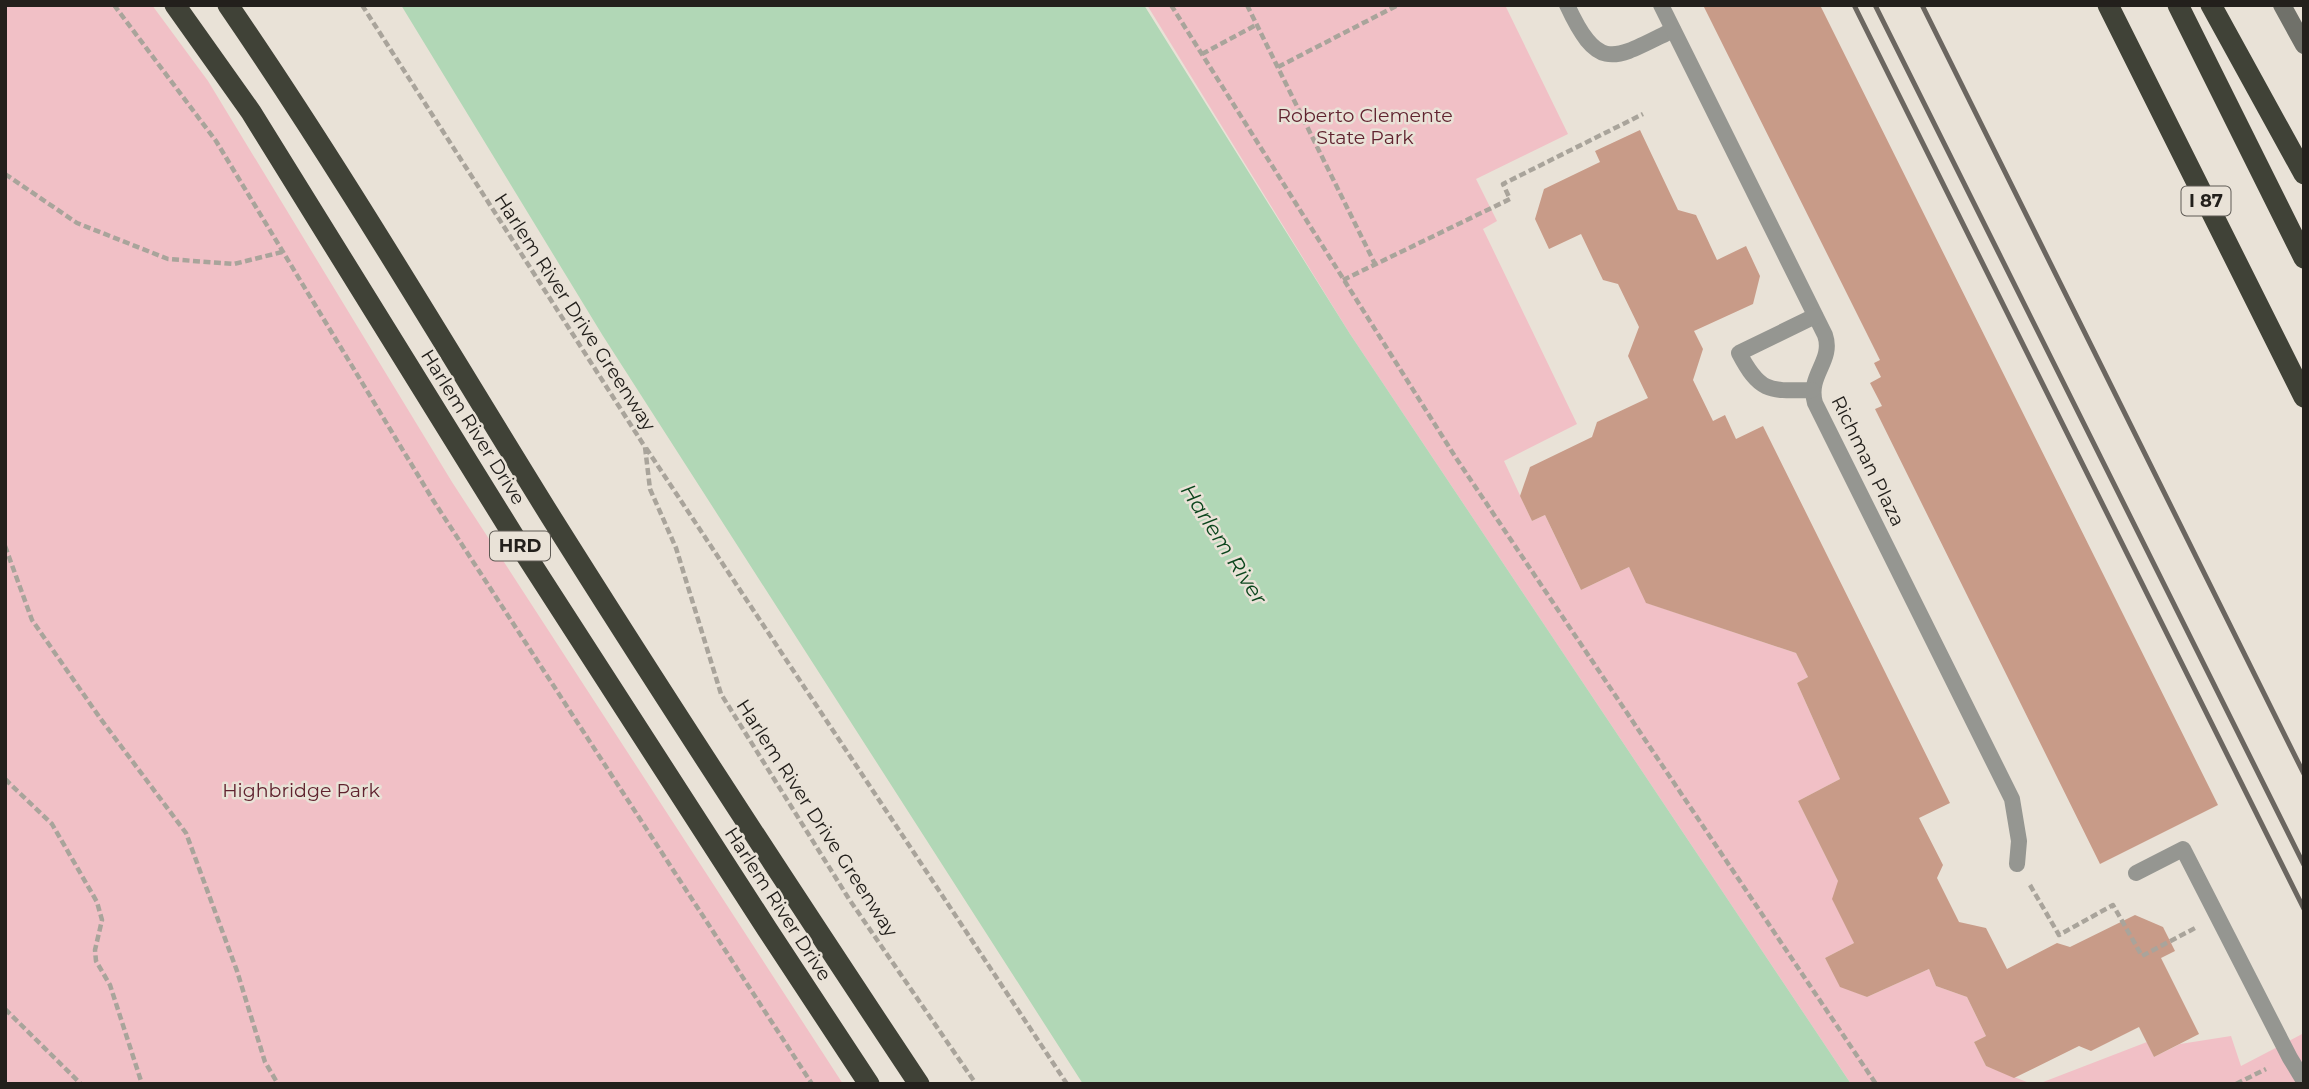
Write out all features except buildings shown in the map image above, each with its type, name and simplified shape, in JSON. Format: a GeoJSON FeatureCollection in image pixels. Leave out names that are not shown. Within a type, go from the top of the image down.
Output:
{"type":"FeatureCollection","features":[{"type":"Feature","properties":{"kind":"highway","name":"Harlem River Drive"},"geometry":{"type":"LineString","coordinates":[[175,5],[251,112],[528,558],[869,1084]]}},
{"type":"Feature","properties":{"kind":"highway","name":"Harlem River Drive"},"geometry":{"type":"LineString","coordinates":[[228,5],[283,85],[554,520],[794,896],[919,1084]]}},
{"type":"Feature","properties":{"kind":"highway","name":"I 87"},"geometry":{"type":"LineString","coordinates":[[2108,5],[2304,397]]}},
{"type":"Feature","properties":{"kind":"highway"},"geometry":{"type":"LineString","coordinates":[[2178,5],[2304,258]]}},
{"type":"Feature","properties":{"kind":"highway"},"geometry":{"type":"LineString","coordinates":[[2211,5],[2304,174]]}},
{"type":"Feature","properties":{"kind":"main road"},"geometry":{"type":"LineString","coordinates":[[2281,5],[2304,45]]}},
{"type":"Feature","properties":{"kind":"lane"},"geometry":{"type":"LineString","coordinates":[[1567,5],[1583,37],[1599,51],[1610,54],[1623,54],[1673,30]]}},
{"type":"Feature","properties":{"kind":"lane","name":"Richman Plaza"},"geometry":{"type":"LineString","coordinates":[[1661,5],[1828,346],[1812,390],[1818,409],[2012,799],[2020,841],[2017,863]]}},
{"type":"Feature","properties":{"kind":"lane"},"geometry":{"type":"LineString","coordinates":[[1812,390],[1780,390],[1765,386],[1753,378],[1739,353],[1815,316]]}},
{"type":"Feature","properties":{"kind":"lane"},"geometry":{"type":"LineString","coordinates":[[2136,873],[2183,849],[2304,1081]]}},
{"type":"Feature","properties":{"kind":"path"},"geometry":{"type":"LineString","coordinates":[[114,5],[216,141],[433,500],[812,1084]]}},
{"type":"Feature","properties":{"kind":"path","name":"Harlem River Drive Greenway"},"geometry":{"type":"LineString","coordinates":[[362,5],[645,447],[650,489],[676,548],[721,694],[849,899],[976,1084]]}},
{"type":"Feature","properties":{"kind":"path"},"geometry":{"type":"LineString","coordinates":[[1171,5],[1456,458],[1876,1084]]}},
{"type":"Feature","properties":{"kind":"path"},"geometry":{"type":"LineString","coordinates":[[1247,5],[1375,264]]}},
{"type":"Feature","properties":{"kind":"path"},"geometry":{"type":"LineString","coordinates":[[1278,67],[1398,5]]}},
{"type":"Feature","properties":{"kind":"path"},"geometry":{"type":"LineString","coordinates":[[1202,54],[1256,24]]}},
{"type":"Feature","properties":{"kind":"path"},"geometry":{"type":"LineString","coordinates":[[1343,280],[1510,198],[1503,184],[1643,114]]}},
{"type":"Feature","properties":{"kind":"path"},"geometry":{"type":"LineString","coordinates":[[5,174],[77,222],[168,259],[234,264],[282,252]]}},
{"type":"Feature","properties":{"kind":"path"},"geometry":{"type":"LineString","coordinates":[[645,447],[1067,1084]]}},
{"type":"Feature","properties":{"kind":"path"},"geometry":{"type":"LineString","coordinates":[[5,547],[32,620],[100,718],[186,833],[237,971],[265,1062],[278,1084]]}},
{"type":"Feature","properties":{"kind":"path"},"geometry":{"type":"LineString","coordinates":[[5,779],[52,824],[97,902],[102,920],[95,950],[96,961],[110,985],[142,1084]]}},
{"type":"Feature","properties":{"kind":"path"},"geometry":{"type":"LineString","coordinates":[[2017,863],[2059,935],[2113,905],[2142,956],[2178,937]]}},
{"type":"Feature","properties":{"kind":"path"},"geometry":{"type":"LineString","coordinates":[[5,1009],[81,1084]]}},
{"type":"Feature","properties":{"kind":"path"},"geometry":{"type":"LineString","coordinates":[[2236,1084],[2242,1081]]}},
{"type":"Feature","properties":{"kind":"green space","name":"Highbridge Park"},"geometry":{"type":"Polygon","coordinates":[[[5,5],[152,5],[208,81],[452,482],[843,1084],[5,1084],[5,5]]]}},
{"type":"Feature","properties":{"kind":"green space","name":"Roberto Clemente State Park"},"geometry":{"type":"Polygon","coordinates":[[[1147,5],[1505,5],[1568,134],[1476,179],[1497,221],[1483,229],[1577,424],[1504,461],[1532,521],[1545,515],[1581,590],[1629,567],[1647,603],[1796,653],[1808,677],[1797,683],[1840,779],[1798,801],[1838,881],[1854,943],[1825,958],[1840,986],[1867,997],[1929,969],[1936,986],[1967,997],[1986,1036],[1974,1042],[1986,1066],[2032,1084],[1851,1084],[1350,334],[1147,5]]]}},
{"type":"Feature","properties":{"kind":"green space"},"geometry":{"type":"Polygon","coordinates":[[[2304,1033],[2304,1084],[2038,1084],[2147,1042],[2154,1057],[2180,1044],[2231,1036],[2241,1066],[2304,1033]]]}},
{"type":"Feature","properties":{"kind":"water","name":"Harlem River"},"geometry":{"type":"Polygon","coordinates":[[[401,5],[1144,5],[1350,334],[1851,1084],[1083,1084],[603,336],[401,5]]]}},
{"type":"Feature","properties":{"kind":"railway"},"geometry":{"type":"LineString","coordinates":[[1854,5],[2304,909]]}},
{"type":"Feature","properties":{"kind":"railway"},"geometry":{"type":"LineString","coordinates":[[1875,5],[2304,865]]}},
{"type":"Feature","properties":{"kind":"railway"},"geometry":{"type":"LineString","coordinates":[[1922,5],[2304,774]]}}]}
